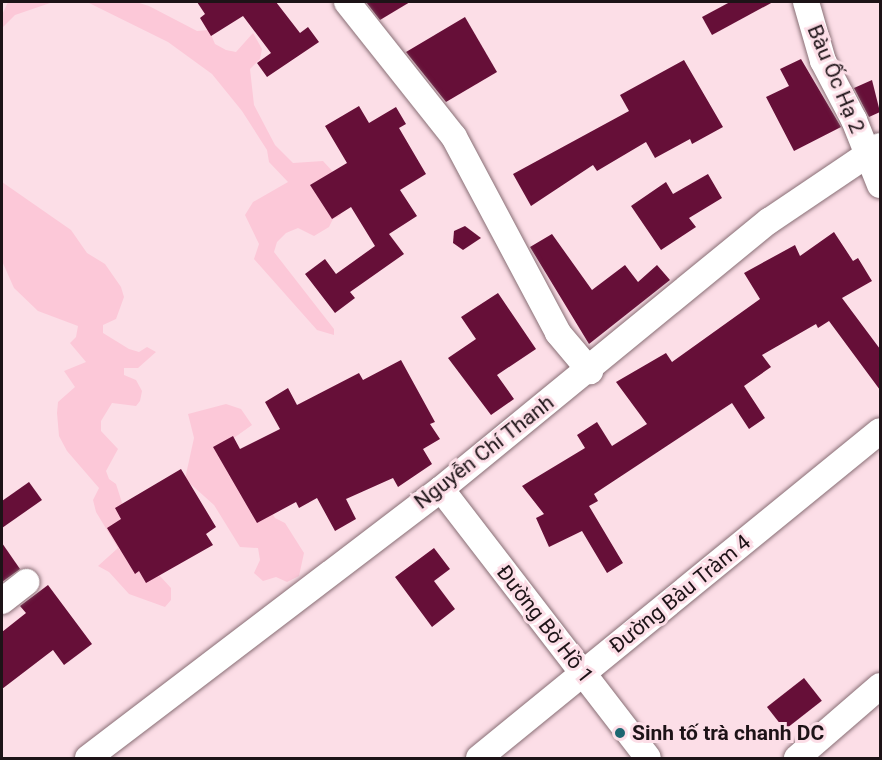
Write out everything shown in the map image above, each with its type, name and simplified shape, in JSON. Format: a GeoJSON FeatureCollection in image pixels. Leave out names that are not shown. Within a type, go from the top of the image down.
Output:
{"type":"FeatureCollection","features":[{"type":"Feature","properties":{"kind":"street"},"geometry":{"type":"LineString","coordinates":[[347,2],[454,137],[558,333],[590,371]]}},
{"type":"Feature","properties":{"kind":"street","name":"Bàu Ốc Hạ 2"},"geometry":{"type":"LineString","coordinates":[[806,2],[823,61],[854,120],[874,151],[880,185]]}},
{"type":"Feature","properties":{"kind":"street","name":"Nguyễn Chí Thanh"},"geometry":{"type":"LineString","coordinates":[[88,759],[441,489],[590,371],[769,221],[874,151]]}},
{"type":"Feature","properties":{"kind":"street","name":"Đường Bàu Tràm 4"},"geometry":{"type":"LineString","coordinates":[[479,759],[880,431]]}},
{"type":"Feature","properties":{"kind":"street","name":"Đường Bờ Hồ 1"},"geometry":{"type":"LineString","coordinates":[[441,489],[648,759]]}},
{"type":"Feature","properties":{"kind":"street"},"geometry":{"type":"LineString","coordinates":[[2,601],[26,582]]}},
{"type":"Feature","properties":{"kind":"street"},"geometry":{"type":"LineString","coordinates":[[796,759],[880,686]]}},
{"type":"Feature","properties":{"kind":"shaded area"},"geometry":{"type":"Polygon","coordinates":[[[8,2],[53,2],[15,15],[2,28],[2,15],[8,2]]]}},
{"type":"Feature","properties":{"kind":"shaded area"},"geometry":{"type":"Polygon","coordinates":[[[87,2],[136,2],[149,6],[197,31],[209,30],[215,44],[236,52],[253,33],[262,49],[260,59],[250,69],[254,105],[275,145],[293,163],[323,161],[334,173],[345,198],[340,216],[333,219],[329,227],[314,236],[298,228],[286,233],[277,242],[274,252],[334,329],[334,335],[317,330],[254,259],[259,244],[245,215],[253,202],[288,182],[269,162],[267,150],[242,111],[212,74],[168,42],[87,2]]]}},
{"type":"Feature","properties":{"kind":"shaded area"},"geometry":{"type":"Polygon","coordinates":[[[2,182],[71,230],[87,253],[105,264],[121,287],[124,297],[116,319],[103,325],[103,333],[129,349],[139,352],[147,347],[156,352],[138,368],[124,368],[124,375],[136,380],[142,391],[140,401],[136,406],[112,403],[101,421],[101,431],[118,449],[106,471],[109,479],[116,484],[124,509],[159,575],[171,588],[171,600],[165,607],[129,594],[109,572],[98,566],[118,548],[96,512],[93,500],[99,488],[67,451],[59,436],[57,413],[58,402],[75,387],[64,371],[86,362],[70,343],[76,337],[78,326],[38,311],[14,288],[2,261],[2,182]]]}},
{"type":"Feature","properties":{"kind":"shaded area"},"geometry":{"type":"Polygon","coordinates":[[[226,404],[241,409],[252,425],[231,440],[275,518],[285,523],[304,553],[299,576],[287,582],[276,577],[263,581],[254,573],[260,560],[258,548],[240,547],[214,505],[185,479],[194,438],[188,414],[226,404]]]}},
{"type":"Feature","properties":{"kind":"building"},"geometry":{"type":"Polygon","coordinates":[[[197,2],[276,2],[300,33],[308,27],[319,42],[267,77],[257,63],[271,53],[243,16],[211,36],[200,18],[205,14],[197,2]]]}},
{"type":"Feature","properties":{"kind":"building"},"geometry":{"type":"Polygon","coordinates":[[[366,2],[410,2],[380,20],[366,2]]]}},
{"type":"Feature","properties":{"kind":"building"},"geometry":{"type":"Polygon","coordinates":[[[730,2],[773,2],[712,35],[702,17],[730,2]]]}},
{"type":"Feature","properties":{"kind":"building"},"geometry":{"type":"Polygon","coordinates":[[[465,17],[497,72],[446,102],[406,52],[465,17]]]}},
{"type":"Feature","properties":{"kind":"building"},"geometry":{"type":"Polygon","coordinates":[[[801,59],[841,127],[794,151],[766,97],[789,86],[780,69],[801,59]]]}},
{"type":"Feature","properties":{"kind":"building"},"geometry":{"type":"Polygon","coordinates":[[[684,60],[723,127],[692,144],[690,139],[655,158],[646,142],[597,171],[593,165],[531,206],[513,174],[629,111],[620,95],[684,60]]]}},
{"type":"Feature","properties":{"kind":"building"},"geometry":{"type":"Polygon","coordinates":[[[872,80],[880,112],[869,117],[854,88],[872,80]]]}},
{"type":"Feature","properties":{"kind":"building"},"geometry":{"type":"Polygon","coordinates":[[[359,106],[369,123],[396,107],[406,124],[399,128],[426,174],[400,190],[417,216],[389,234],[404,254],[350,292],[355,298],[335,313],[305,274],[325,259],[336,274],[375,246],[351,207],[332,219],[310,185],[347,163],[325,126],[359,106]]]}},
{"type":"Feature","properties":{"kind":"building"},"geometry":{"type":"Polygon","coordinates":[[[708,174],[722,198],[689,218],[696,227],[661,250],[631,206],[666,182],[673,194],[708,174]]]}},
{"type":"Feature","properties":{"kind":"building"},"geometry":{"type":"Polygon","coordinates":[[[465,226],[481,238],[463,250],[453,243],[454,231],[465,226]]]}},
{"type":"Feature","properties":{"kind":"building"},"geometry":{"type":"Polygon","coordinates":[[[834,232],[853,261],[858,258],[872,281],[842,298],[880,349],[880,390],[829,321],[818,328],[816,324],[762,355],[771,367],[744,386],[765,418],[749,429],[732,403],[594,494],[598,501],[589,506],[623,563],[607,573],[582,531],[549,547],[536,518],[544,514],[522,486],[585,448],[577,435],[597,422],[612,446],[647,424],[616,382],[666,353],[672,362],[760,299],[744,273],[795,245],[800,256],[834,232]]]}},
{"type":"Feature","properties":{"kind":"building"},"geometry":{"type":"Polygon","coordinates":[[[552,234],[592,290],[625,265],[638,282],[657,265],[670,280],[589,344],[530,247],[552,234]]]}},
{"type":"Feature","properties":{"kind":"building"},"geometry":{"type":"Polygon","coordinates":[[[498,293],[536,349],[497,375],[514,399],[491,415],[448,358],[476,339],[461,317],[498,293]]]}},
{"type":"Feature","properties":{"kind":"building"},"geometry":{"type":"Polygon","coordinates":[[[401,360],[435,422],[430,424],[440,439],[423,449],[432,464],[398,487],[393,478],[346,499],[356,519],[335,531],[317,498],[299,508],[296,502],[257,523],[213,447],[233,436],[240,449],[280,429],[265,402],[288,388],[297,405],[359,373],[363,380],[401,360]]]}},
{"type":"Feature","properties":{"kind":"building"},"geometry":{"type":"Polygon","coordinates":[[[181,469],[216,527],[206,534],[213,545],[146,583],[139,571],[135,574],[107,528],[121,519],[115,508],[181,469]]]}},
{"type":"Feature","properties":{"kind":"building"},"geometry":{"type":"Polygon","coordinates":[[[29,482],[42,500],[2,528],[2,501],[29,482]]]}},
{"type":"Feature","properties":{"kind":"building"},"geometry":{"type":"Polygon","coordinates":[[[2,543],[20,569],[2,582],[2,543]]]}},
{"type":"Feature","properties":{"kind":"building"},"geometry":{"type":"Polygon","coordinates":[[[434,548],[450,569],[434,581],[455,609],[432,627],[395,577],[434,548]]]}},
{"type":"Feature","properties":{"kind":"building"},"geometry":{"type":"Polygon","coordinates":[[[48,585],[92,644],[64,665],[53,650],[2,689],[2,632],[26,613],[20,606],[48,585]]]}},
{"type":"Feature","properties":{"kind":"building"},"geometry":{"type":"Polygon","coordinates":[[[804,678],[822,701],[785,730],[767,707],[804,678]]]}},
{"type":"Feature","properties":{"kind":"place","name":"Sinh tố trà chanh DC"},"geometry":{"type":"Point","coordinates":[620,733]}}]}
